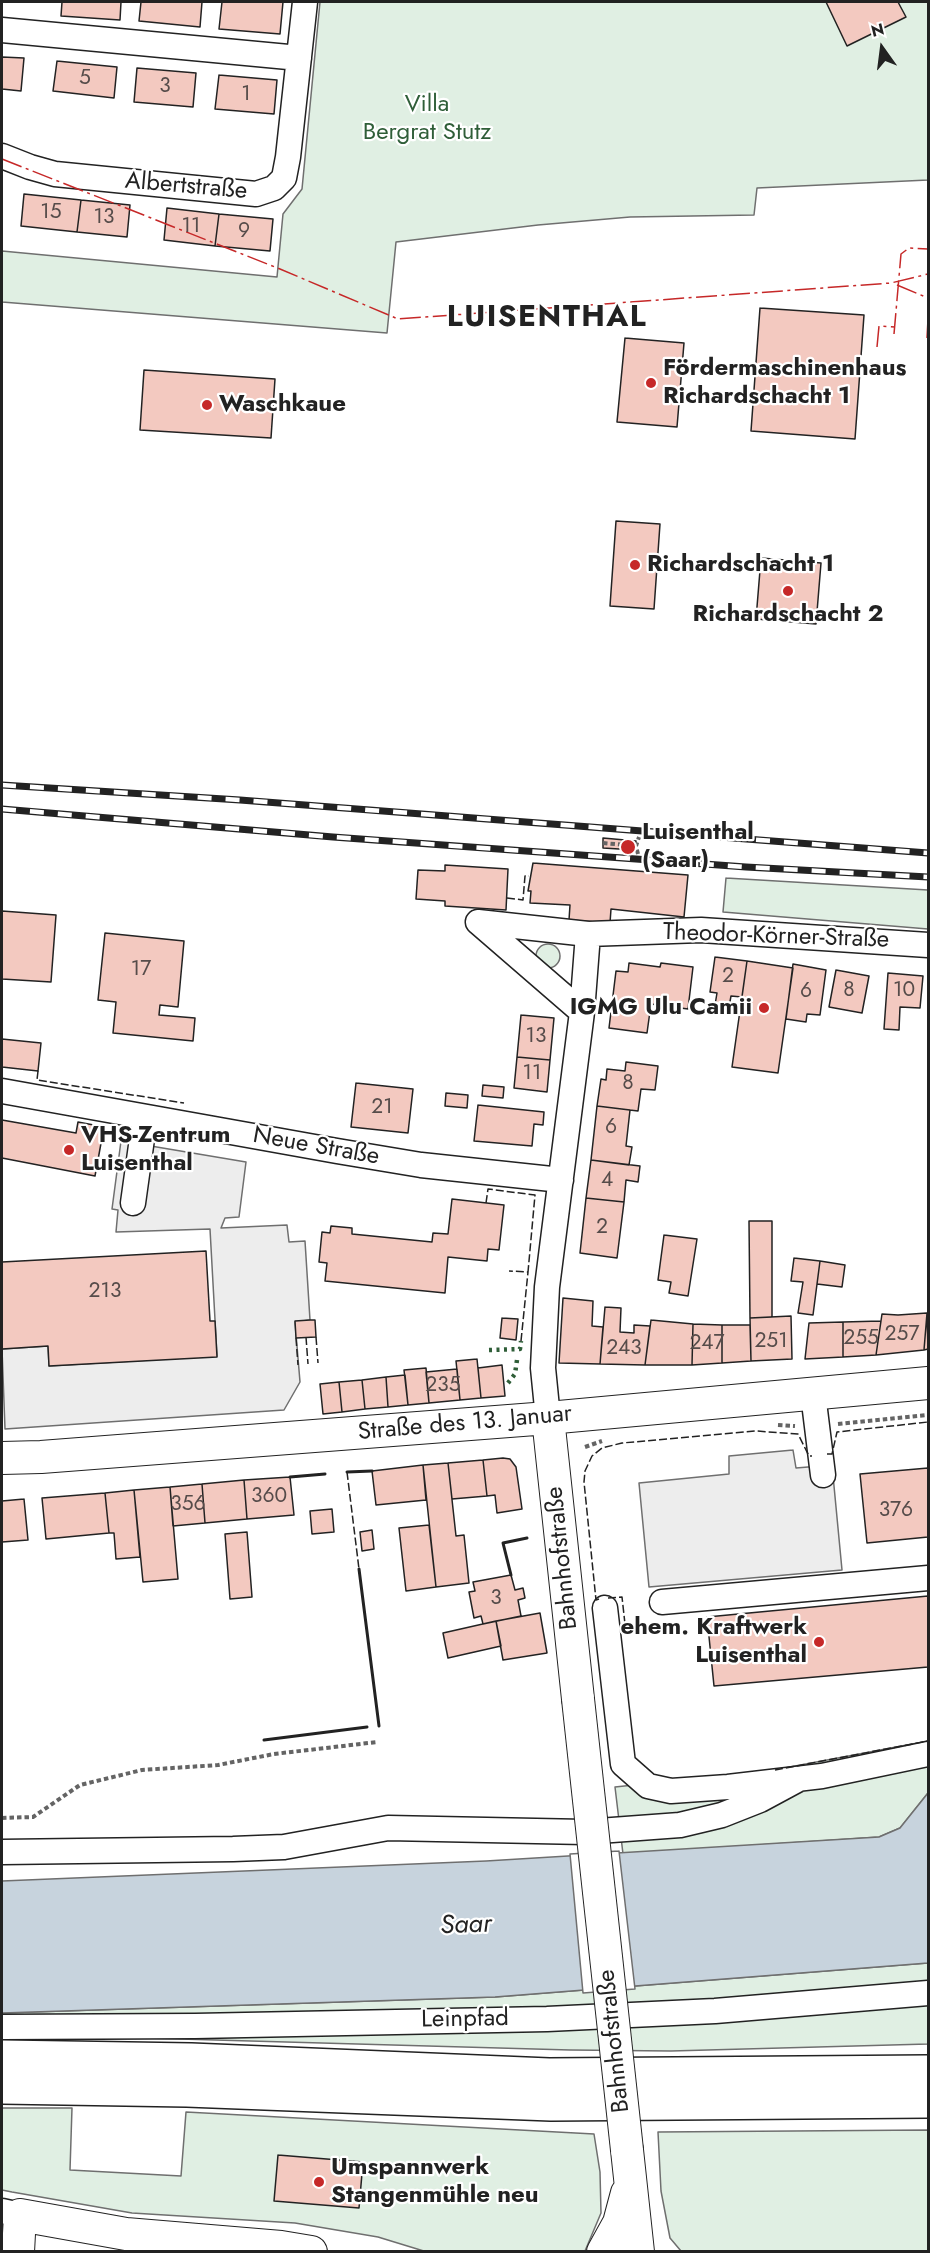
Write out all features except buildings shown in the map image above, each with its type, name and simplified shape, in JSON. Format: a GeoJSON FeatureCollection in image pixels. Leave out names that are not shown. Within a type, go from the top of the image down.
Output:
{"type":"FeatureCollection","features":[{"type":"Feature","properties":{"kind":"highway"},"geometry":{"type":"LineString","coordinates":[[2,2057],[190,2060],[549,2075],[928,2072]]}},
{"type":"Feature","properties":{"kind":"highway"},"geometry":{"type":"LineString","coordinates":[[2,2087],[187,2090],[551,2104],[928,2101]]}},
{"type":"Feature","properties":{"kind":"main road","name":"Straße des 13. Januar"},"geometry":{"type":"LineString","coordinates":[[2,1458],[548,1418],[928,1383]]}},
{"type":"Feature","properties":{"kind":"main road","name":"Bahnhofstraße"},"geometry":{"type":"LineString","coordinates":[[548,1418],[638,2252]]}},
{"type":"Feature","properties":{"kind":"main road","name":"Bahnhofstraße"},"geometry":{"type":"LineString","coordinates":[[603,2252],[619,2223],[631,2181]]}},
{"type":"Feature","properties":{"kind":"main road"},"geometry":{"type":"LineString","coordinates":[[18,2252],[11,2213],[126,2234],[281,2247],[311,2252]]}},
{"type":"Feature","properties":{"kind":"street","name":"Albertstraße"},"geometry":{"type":"LineString","coordinates":[[2,156],[30,168],[66,175],[256,194],[274,189],[285,178],[305,2]]}},
{"type":"Feature","properties":{"kind":"street"},"geometry":{"type":"LineString","coordinates":[[2,30],[299,58]]}},
{"type":"Feature","properties":{"kind":"street","name":"Theodor-Körner-Straße"},"geometry":{"type":"LineString","coordinates":[[582,1012],[478,922],[588,934],[701,930],[928,945]]}},
{"type":"Feature","properties":{"kind":"street","name":"Bahnhofstraße"},"geometry":{"type":"LineString","coordinates":[[548,1418],[543,1356],[548,1287],[582,1012],[588,934]]}},
{"type":"Feature","properties":{"kind":"street","name":"Neue Straße"},"geometry":{"type":"LineString","coordinates":[[2,1091],[422,1165],[561,1180]]}},
{"type":"Feature","properties":{"kind":"street"},"geometry":{"type":"LineString","coordinates":[[133,1203],[144,1117]]}},
{"type":"Feature","properties":{"kind":"street"},"geometry":{"type":"LineString","coordinates":[[813,1394],[823,1475]]}},
{"type":"Feature","properties":{"kind":"street"},"geometry":{"type":"LineString","coordinates":[[662,1602],[928,1578]]}},
{"type":"Feature","properties":{"kind":"street"},"geometry":{"type":"LineString","coordinates":[[604,1608],[623,1764],[648,1786],[671,1791],[799,1779],[928,1754]]}},
{"type":"Feature","properties":{"kind":"street"},"geometry":{"type":"LineString","coordinates":[[2,1851],[233,1850],[284,1847],[388,1828],[585,1832],[680,1825],[722,1815],[760,1800],[799,1779]]}},
{"type":"Feature","properties":{"kind":"street","name":"Leinpfad"},"geometry":{"type":"LineString","coordinates":[[2,2027],[207,2026],[547,2019],[715,2011],[928,1993]]}},
{"type":"Feature","properties":{"kind":"path"},"geometry":{"type":"LineString","coordinates":[[638,854],[636,846],[639,837]]}},
{"type":"Feature","properties":{"kind":"path"},"geometry":{"type":"LineString","coordinates":[[603,843],[636,846]]}},
{"type":"Feature","properties":{"kind":"path"},"geometry":{"type":"LineString","coordinates":[[2,1818],[33,1817],[80,1785],[142,1770],[218,1765],[274,1754],[377,1742]]}},
{"type":"Feature","properties":{"kind":"green space","name":"Villa Bergrat Stutz"},"geometry":{"type":"Polygon","coordinates":[[[320,2],[928,2],[928,180],[757,188],[754,215],[630,217],[538,225],[396,242],[387,333],[2,302],[2,251],[277,277],[283,214],[302,189],[320,2]]]}},
{"type":"Feature","properties":{"kind":"green space"},"geometry":{"type":"Polygon","coordinates":[[[726,878],[928,890],[928,929],[723,912],[726,878]]]}},
{"type":"Feature","properties":{"kind":"green space"},"geometry":{"type":"Polygon","coordinates":[[[548,944],[553,945],[559,951],[559,961],[553,967],[548,968],[543,967],[537,961],[536,956],[537,951],[543,945],[548,944]]]}},
{"type":"Feature","properties":{"kind":"green space"},"geometry":{"type":"Polygon","coordinates":[[[928,1741],[928,1793],[900,1828],[879,1837],[623,1854],[615,1787],[671,1781],[726,1779],[928,1741]]]}},
{"type":"Feature","properties":{"kind":"green space"},"geometry":{"type":"Polygon","coordinates":[[[928,1963],[928,2044],[671,2051],[570,2050],[2,2034],[2,2013],[495,1997],[928,1963]]]}},
{"type":"Feature","properties":{"kind":"green space"},"geometry":{"type":"Polygon","coordinates":[[[2,2108],[72,2108],[70,2170],[181,2176],[186,2112],[594,2134],[600,2172],[601,2213],[585,2251],[427,2252],[378,2237],[295,2223],[132,2213],[12,2192],[2,2190],[2,2108]]]}},
{"type":"Feature","properties":{"kind":"green space"},"geometry":{"type":"Polygon","coordinates":[[[928,2130],[928,2251],[681,2251],[670,2238],[661,2191],[658,2132],[928,2130]]]}},
{"type":"Feature","properties":{"kind":"shaded area"},"geometry":{"type":"Polygon","coordinates":[[[121,1141],[246,1162],[239,1217],[225,1218],[221,1228],[287,1225],[289,1242],[305,1241],[310,1320],[295,1322],[300,1382],[284,1410],[5,1429],[2,1349],[48,1346],[49,1366],[217,1356],[210,1229],[116,1232],[118,1210],[112,1209],[121,1141]]]}},
{"type":"Feature","properties":{"kind":"shaded area"},"geometry":{"type":"Polygon","coordinates":[[[793,1450],[796,1468],[832,1465],[842,1570],[649,1587],[639,1483],[729,1474],[729,1456],[793,1450]]]}},
{"type":"Feature","properties":{"kind":"water","name":"Saar"},"geometry":{"type":"Polygon","coordinates":[[[928,1793],[928,1963],[495,1997],[2,2013],[2,1881],[486,1861],[879,1837],[900,1828],[928,1793]]]}},
{"type":"Feature","properties":{"kind":"pier"},"geometry":{"type":"Polygon","coordinates":[[[619,1851],[635,1989],[583,1993],[570,1854],[619,1851]]]}},
{"type":"Feature","properties":{"kind":"railway"},"geometry":{"type":"LineString","coordinates":[[2,785],[240,800],[928,853]]}},
{"type":"Feature","properties":{"kind":"railway"},"geometry":{"type":"LineString","coordinates":[[2,809],[333,837],[746,867],[928,877]]}},
{"type":"Feature","properties":{"kind":"hedge"},"geometry":{"type":"LineString","coordinates":[[489,1350],[520,1349],[521,1341]]}},
{"type":"Feature","properties":{"kind":"hedge"},"geometry":{"type":"LineString","coordinates":[[508,1383],[515,1374],[517,1360]]}},
{"type":"Feature","properties":{"kind":"fence"},"geometry":{"type":"LineString","coordinates":[[507,898],[523,900],[525,876],[529,876]]}},
{"type":"Feature","properties":{"kind":"fence"},"geometry":{"type":"LineString","coordinates":[[38,1071],[37,1080],[184,1103]]}},
{"type":"Feature","properties":{"kind":"fence"},"geometry":{"type":"LineString","coordinates":[[486,1203],[488,1189],[535,1195],[528,1272],[509,1271]]}},
{"type":"Feature","properties":{"kind":"fence"},"geometry":{"type":"LineString","coordinates":[[521,1341],[528,1272]]}},
{"type":"Feature","properties":{"kind":"fence"},"geometry":{"type":"LineString","coordinates":[[306,1337],[308,1364]]}},
{"type":"Feature","properties":{"kind":"fence"},"geometry":{"type":"LineString","coordinates":[[316,1337],[318,1363]]}},
{"type":"Feature","properties":{"kind":"fence"},"geometry":{"type":"LineString","coordinates":[[296,1338],[298,1365]]}},
{"type":"Feature","properties":{"kind":"fence"},"geometry":{"type":"LineString","coordinates":[[827,1454],[832,1454],[837,1432],[928,1422]]}},
{"type":"Feature","properties":{"kind":"fence"},"geometry":{"type":"LineString","coordinates":[[599,1599],[596,1600],[584,1482],[585,1471],[592,1456],[602,1448],[622,1443],[756,1431],[798,1434],[809,1456],[812,1456]]}},
{"type":"Feature","properties":{"kind":"fence"},"geometry":{"type":"LineString","coordinates":[[347,1472],[359,1569]]}},
{"type":"Feature","properties":{"kind":"fence"},"geometry":{"type":"LineString","coordinates":[[608,1598],[622,1597],[625,1624]]}},
{"type":"Feature","properties":{"kind":"fence"},"geometry":{"type":"LineString","coordinates":[[775,1770],[928,1741]]}},
{"type":"Feature","properties":{"kind":"wall"},"geometry":{"type":"LineString","coordinates":[[347,1472],[372,1471]]}},
{"type":"Feature","properties":{"kind":"wall"},"geometry":{"type":"LineString","coordinates":[[290,1477],[325,1474]]}},
{"type":"Feature","properties":{"kind":"wall"},"geometry":{"type":"LineString","coordinates":[[511,1575],[503,1543],[527,1538]]}},
{"type":"Feature","properties":{"kind":"wall"},"geometry":{"type":"LineString","coordinates":[[359,1569],[379,1726]]}},
{"type":"Feature","properties":{"kind":"wall"},"geometry":{"type":"LineString","coordinates":[[264,1740],[367,1727]]}},
{"type":"Feature","properties":{"kind":"power"},"geometry":{"type":"LineString","coordinates":[[2,159],[280,269],[398,319],[891,283],[928,274]]}},
{"type":"Feature","properties":{"kind":"power"},"geometry":{"type":"LineString","coordinates":[[894,334],[901,254],[909,248],[928,249]]}},
{"type":"Feature","properties":{"kind":"power"},"geometry":{"type":"LineString","coordinates":[[897,285],[928,298]]}},
{"type":"Feature","properties":{"kind":"power"},"geometry":{"type":"LineString","coordinates":[[927,338],[928,319]]}},
{"type":"Feature","properties":{"kind":"power"},"geometry":{"type":"LineString","coordinates":[[877,347],[879,326],[895,327]]}},
{"type":"Feature","properties":{"kind":"place","name":"Fördermaschinenhaus Richardschacht 1"},"geometry":{"type":"Point","coordinates":[651,383]}},
{"type":"Feature","properties":{"kind":"place","name":"Waschkaue"},"geometry":{"type":"Point","coordinates":[207,405]}},
{"type":"Feature","properties":{"kind":"place","name":"Richardschacht 1"},"geometry":{"type":"Point","coordinates":[635,565]}},
{"type":"Feature","properties":{"kind":"place","name":"Richardschacht 2"},"geometry":{"type":"Point","coordinates":[788,591]}},
{"type":"Feature","properties":{"kind":"place","name":"Luisenthal (Saar)"},"geometry":{"type":"Point","coordinates":[628,847]}},
{"type":"Feature","properties":{"kind":"place","name":"IGMG Ulu Camii"},"geometry":{"type":"Point","coordinates":[764,1008]}},
{"type":"Feature","properties":{"kind":"place","name":"VHS-Zentrum Luisenthal"},"geometry":{"type":"Point","coordinates":[69,1150]}},
{"type":"Feature","properties":{"kind":"place","name":"ehem. Kraftwerk Luisenthal"},"geometry":{"type":"Point","coordinates":[819,1642]}},
{"type":"Feature","properties":{"kind":"place","name":"Umspannwerk Stangenmühle neu"},"geometry":{"type":"Point","coordinates":[319,2182]}},
{"type":"Feature","properties":{"kind":"district","name":"LUISENTHAL"},"geometry":{"type":"Point","coordinates":[547,319]}}]}
